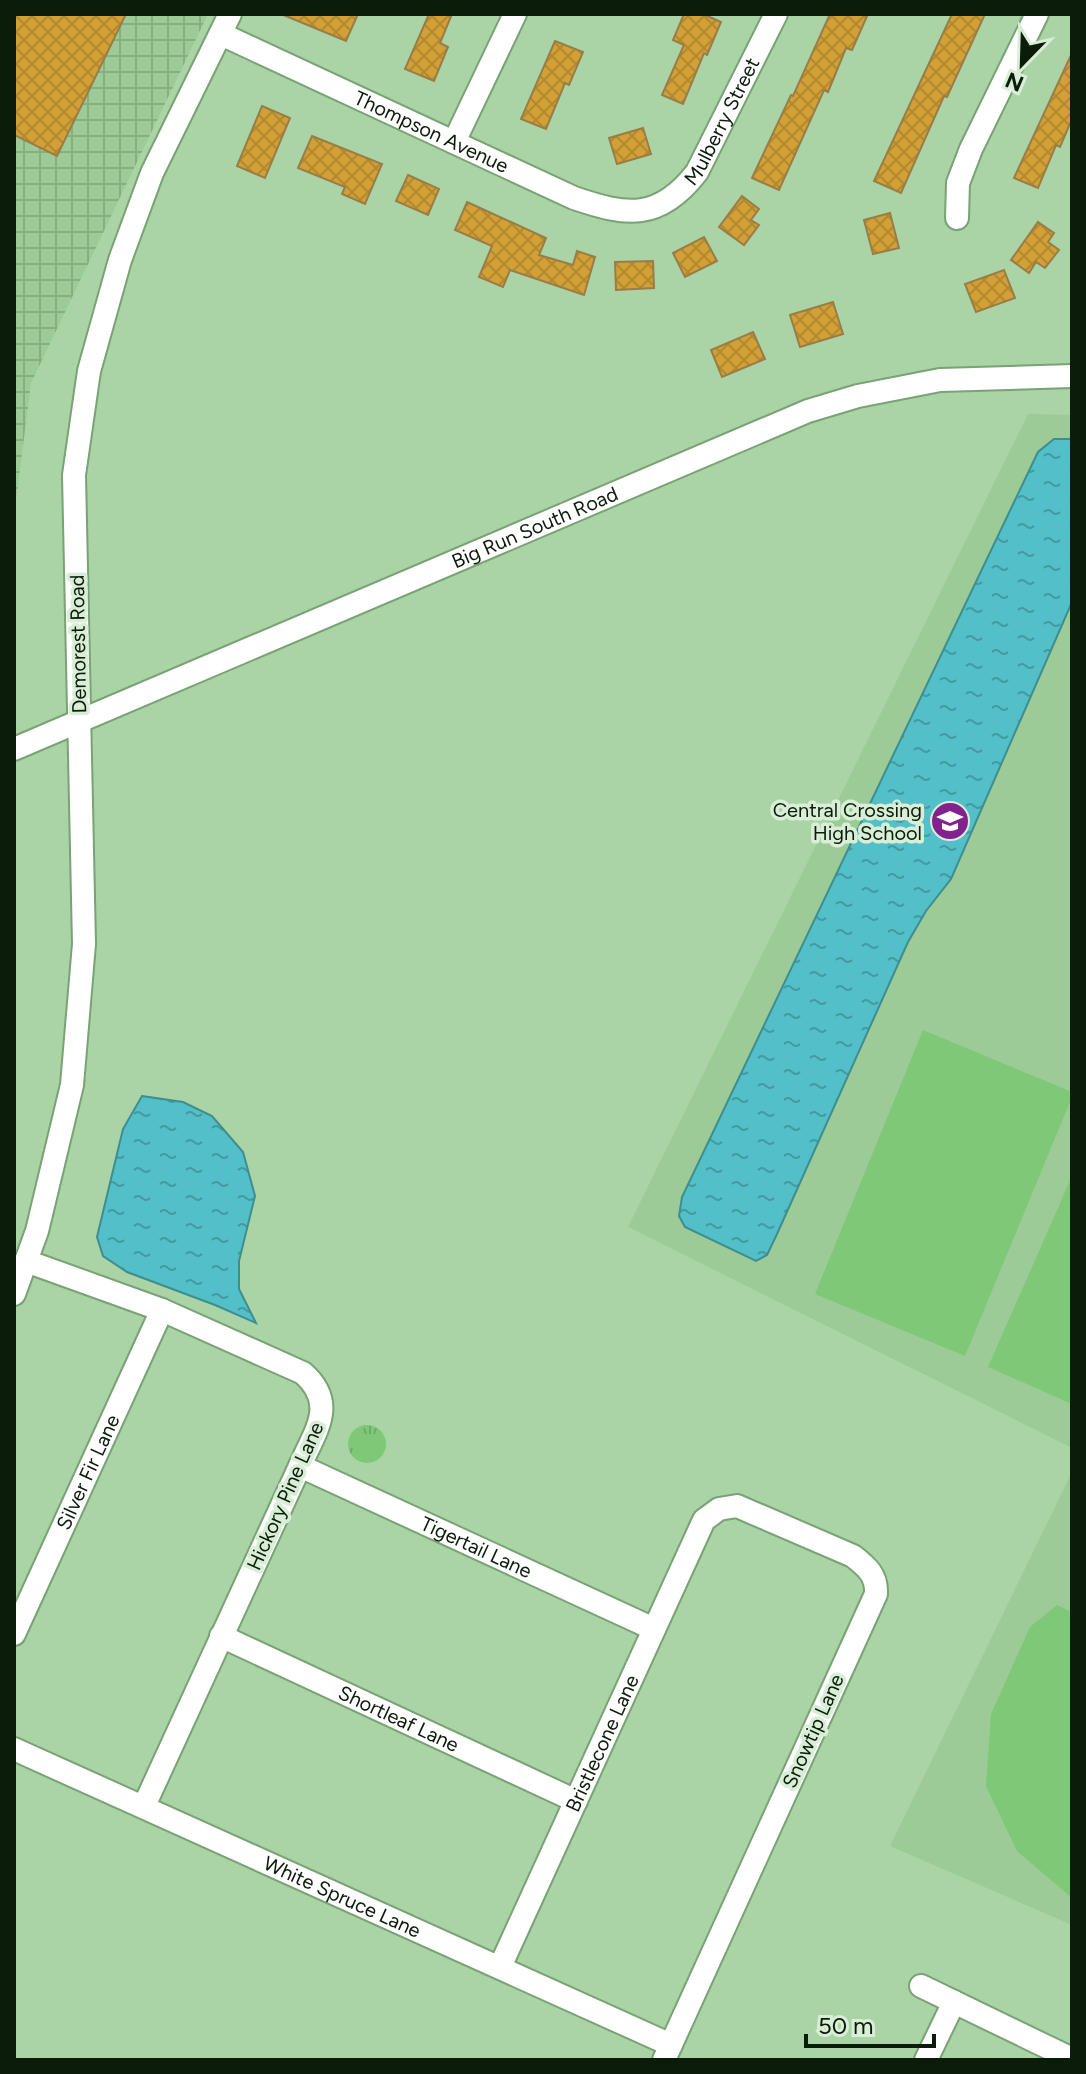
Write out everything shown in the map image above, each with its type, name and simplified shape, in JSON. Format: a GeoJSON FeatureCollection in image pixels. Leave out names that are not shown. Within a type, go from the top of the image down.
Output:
{"type":"FeatureCollection","features":[{"type":"Feature","properties":{"kind":"street"},"geometry":{"type":"LineString","coordinates":[[454,142],[515,14]]}},
{"type":"Feature","properties":{"kind":"street","name":"Mulberry Street"},"geometry":{"type":"LineString","coordinates":[[648,209],[669,200],[685,188],[697,172],[776,14]]}},
{"type":"Feature","properties":{"kind":"street"},"geometry":{"type":"LineString","coordinates":[[957,218],[958,183],[971,149],[1037,14]]}},
{"type":"Feature","properties":{"kind":"street","name":"Thompson Avenue"},"geometry":{"type":"LineString","coordinates":[[226,24],[454,142],[574,198],[610,210],[648,209]]}},
{"type":"Feature","properties":{"kind":"street","name":"Demorest Road"},"geometry":{"type":"LineString","coordinates":[[14,1294],[37,1231],[72,1085],[84,944],[74,475],[89,371],[120,260],[152,173],[226,24]]}},
{"type":"Feature","properties":{"kind":"street","name":"Big Run South Road"},"geometry":{"type":"LineString","coordinates":[[14,749],[808,411],[858,396],[940,380],[1072,376]]}},
{"type":"Feature","properties":{"kind":"street","name":"Hickory Pine Lane"},"geometry":{"type":"LineString","coordinates":[[26,1261],[162,1310],[303,1373],[316,1385],[322,1400],[323,1412],[300,1466],[144,1806]]}},
{"type":"Feature","properties":{"kind":"street","name":"Silver Fir Lane"},"geometry":{"type":"LineString","coordinates":[[14,1634],[162,1310]]}},
{"type":"Feature","properties":{"kind":"street","name":"Tigertail Lane"},"geometry":{"type":"LineString","coordinates":[[300,1466],[654,1629]]}},
{"type":"Feature","properties":{"kind":"street","name":"Snowtip Lane"},"geometry":{"type":"LineString","coordinates":[[668,2052],[876,1594],[877,1581],[868,1568],[853,1556],[737,1506],[719,1509],[704,1520]]}},
{"type":"Feature","properties":{"kind":"street","name":"Bristlecone Lane"},"geometry":{"type":"LineString","coordinates":[[500,1967],[704,1520]]}},
{"type":"Feature","properties":{"kind":"street","name":"Shortleaf Lane"},"geometry":{"type":"LineString","coordinates":[[221,1636],[576,1801]]}},
{"type":"Feature","properties":{"kind":"street","name":"White Spruce Lane"},"geometry":{"type":"LineString","coordinates":[[14,1749],[500,1967],[668,2052]]}},
{"type":"Feature","properties":{"kind":"street"},"geometry":{"type":"LineString","coordinates":[[921,1986],[1072,2059]]}},
{"type":"Feature","properties":{"kind":"street"},"geometry":{"type":"LineString","coordinates":[[926,2060],[954,2002]]}},
{"type":"Feature","properties":{"kind":"shaded area"},"geometry":{"type":"Polygon","coordinates":[[[14,14],[208,14],[31,383],[14,516],[14,14]]]}},
{"type":"Feature","properties":{"kind":"shaded area","name":"Central Crossing High School"},"geometry":{"type":"Polygon","coordinates":[[[1028,414],[1072,415],[1072,1448],[628,1227],[1028,414]]]}},
{"type":"Feature","properties":{"kind":"shaded area"},"geometry":{"type":"Polygon","coordinates":[[[1072,1472],[1072,1925],[890,1846],[1072,1472]]]}},
{"type":"Feature","properties":{"kind":"green space"},"geometry":{"type":"Polygon","coordinates":[[[923,1030],[1072,1092],[965,1356],[815,1294],[923,1030]]]}},
{"type":"Feature","properties":{"kind":"green space"},"geometry":{"type":"Polygon","coordinates":[[[1072,1176],[1072,1404],[988,1367],[1072,1176]]]}},
{"type":"Feature","properties":{"kind":"green space"},"geometry":{"type":"Polygon","coordinates":[[[367,1425],[380,1431],[386,1444],[380,1457],[367,1463],[354,1457],[348,1444],[354,1431],[367,1425]]]}},
{"type":"Feature","properties":{"kind":"green space"},"geometry":{"type":"Polygon","coordinates":[[[1057,1605],[1072,1612],[1072,1898],[1017,1851],[986,1786],[991,1714],[1030,1627],[1057,1605]]]}},
{"type":"Feature","properties":{"kind":"water"},"geometry":{"type":"Polygon","coordinates":[[[1054,439],[1072,439],[1072,602],[951,879],[926,911],[908,942],[767,1255],[756,1261],[685,1227],[679,1216],[682,1197],[1038,452],[1054,439]]]}},
{"type":"Feature","properties":{"kind":"water"},"geometry":{"type":"Polygon","coordinates":[[[142,1096],[183,1102],[212,1116],[243,1152],[255,1196],[239,1261],[239,1289],[256,1323],[127,1272],[103,1256],[97,1237],[123,1129],[142,1096]]]}},
{"type":"Feature","properties":{"kind":"building"},"geometry":{"type":"Polygon","coordinates":[[[14,14],[126,14],[57,156],[14,135],[14,14]]]}},
{"type":"Feature","properties":{"kind":"building"},"geometry":{"type":"Polygon","coordinates":[[[281,14],[358,14],[346,41],[281,14]]]}},
{"type":"Feature","properties":{"kind":"building"},"geometry":{"type":"Polygon","coordinates":[[[429,14],[452,14],[440,43],[448,47],[434,81],[405,69],[429,14]]]}},
{"type":"Feature","properties":{"kind":"building"},"geometry":{"type":"Polygon","coordinates":[[[684,14],[703,14],[721,22],[683,104],[662,95],[684,45],[673,40],[684,14]]]}},
{"type":"Feature","properties":{"kind":"building"},"geometry":{"type":"Polygon","coordinates":[[[830,14],[868,14],[852,50],[846,48],[828,92],[824,90],[779,190],[752,178],[830,14]]]}},
{"type":"Feature","properties":{"kind":"building"},"geometry":{"type":"Polygon","coordinates":[[[952,14],[985,14],[901,193],[874,181],[952,14]]]}},
{"type":"Feature","properties":{"kind":"building"},"geometry":{"type":"Polygon","coordinates":[[[555,41],[583,52],[569,85],[565,83],[546,129],[521,119],[555,41]]]}},
{"type":"Feature","properties":{"kind":"building"},"geometry":{"type":"Polygon","coordinates":[[[1072,53],[1072,119],[1060,147],[1056,145],[1038,188],[1014,178],[1072,53]]]}},
{"type":"Feature","properties":{"kind":"building"},"geometry":{"type":"Polygon","coordinates":[[[262,106],[290,118],[265,178],[237,166],[262,106]]]}},
{"type":"Feature","properties":{"kind":"building"},"geometry":{"type":"Polygon","coordinates":[[[643,128],[651,154],[617,164],[609,138],[643,128]]]}},
{"type":"Feature","properties":{"kind":"building"},"geometry":{"type":"Polygon","coordinates":[[[312,136],[382,164],[365,204],[342,194],[345,187],[298,168],[312,136]]]}},
{"type":"Feature","properties":{"kind":"building"},"geometry":{"type":"Polygon","coordinates":[[[408,175],[439,189],[428,215],[396,201],[408,175]]]}},
{"type":"Feature","properties":{"kind":"building"},"geometry":{"type":"Polygon","coordinates":[[[742,196],[759,209],[751,220],[759,225],[744,245],[719,227],[742,196]]]}},
{"type":"Feature","properties":{"kind":"building"},"geometry":{"type":"Polygon","coordinates":[[[467,202],[546,238],[539,255],[573,265],[577,251],[595,257],[584,295],[510,270],[503,287],[479,277],[492,246],[455,230],[467,202]]]}},
{"type":"Feature","properties":{"kind":"building"},"geometry":{"type":"Polygon","coordinates":[[[890,213],[899,248],[873,254],[864,220],[890,213]]]}},
{"type":"Feature","properties":{"kind":"building"},"geometry":{"type":"Polygon","coordinates":[[[1038,222],[1054,233],[1048,242],[1059,250],[1045,268],[1036,262],[1029,273],[1011,260],[1038,222]]]}},
{"type":"Feature","properties":{"kind":"building"},"geometry":{"type":"Polygon","coordinates":[[[704,237],[717,261],[685,277],[673,253],[704,237]]]}},
{"type":"Feature","properties":{"kind":"building"},"geometry":{"type":"Polygon","coordinates":[[[653,261],[654,288],[616,290],[615,262],[653,261]]]}},
{"type":"Feature","properties":{"kind":"building"},"geometry":{"type":"Polygon","coordinates":[[[1004,270],[1015,298],[976,312],[965,284],[1004,270]]]}},
{"type":"Feature","properties":{"kind":"building"},"geometry":{"type":"Polygon","coordinates":[[[833,302],[843,334],[800,347],[790,315],[833,302]]]}},
{"type":"Feature","properties":{"kind":"building"},"geometry":{"type":"Polygon","coordinates":[[[753,332],[765,359],[722,377],[711,350],[753,332]]]}},
{"type":"Feature","properties":{"kind":"place","name":"Central Crossing High School"},"geometry":{"type":"Point","coordinates":[950,821]}}]}
